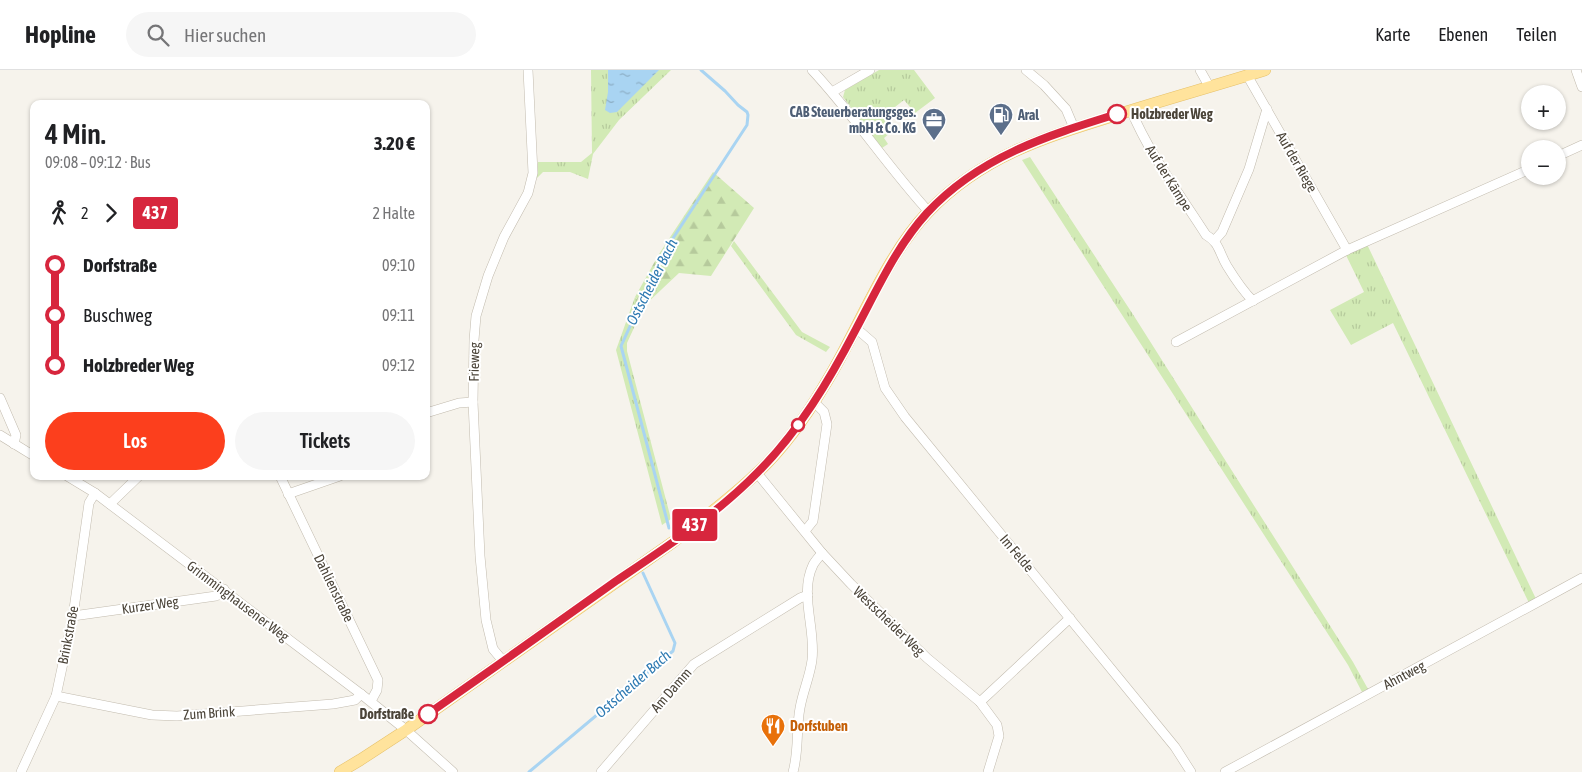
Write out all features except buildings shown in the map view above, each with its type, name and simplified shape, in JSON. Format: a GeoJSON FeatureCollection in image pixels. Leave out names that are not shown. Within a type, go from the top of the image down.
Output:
{"type":"FeatureCollection","features":[{"type":"Feature","properties":{"kind":"main road"},"geometry":{"type":"LineString","coordinates":[[340,772],[406,730],[673,542],[715,510],[757,473],[796,429],[814,402],[857,329],[896,256],[911,233],[929,212],[960,184],[996,160],[1035,141],[1265,70]]}},
{"type":"Feature","properties":{"kind":"street","name":"Frieweg"},"geometry":{"type":"LineString","coordinates":[[503,662],[493,649],[486,620],[480,556],[474,402],[474,340],[476,316],[488,276],[504,237],[528,193],[533,173],[528,70]]}},
{"type":"Feature","properties":{"kind":"street"},"geometry":{"type":"LineString","coordinates":[[812,70],[929,212]]}},
{"type":"Feature","properties":{"kind":"street"},"geometry":{"type":"LineString","coordinates":[[832,92],[870,70]]}},
{"type":"Feature","properties":{"kind":"street"},"geometry":{"type":"LineString","coordinates":[[1026,70],[1044,85],[1066,109],[1074,128]]}},
{"type":"Feature","properties":{"kind":"street"},"geometry":{"type":"LineString","coordinates":[[1200,70],[1209,86]]}},
{"type":"Feature","properties":{"kind":"street"},"geometry":{"type":"LineString","coordinates":[[1576,70],[1582,87]]}},
{"type":"Feature","properties":{"kind":"street","name":"Auf der Riege"},"geometry":{"type":"LineString","coordinates":[[1248,76],[1347,250]]}},
{"type":"Feature","properties":{"kind":"street"},"geometry":{"type":"LineString","coordinates":[[1215,240],[1222,232],[1248,169],[1267,109]]}},
{"type":"Feature","properties":{"kind":"street","name":"Auf der Kämpe"},"geometry":{"type":"LineString","coordinates":[[1131,110],[1139,130],[1206,235],[1215,240],[1226,264],[1243,292],[1253,301]]}},
{"type":"Feature","properties":{"kind":"street"},"geometry":{"type":"LineString","coordinates":[[1566,152],[1582,145]]}},
{"type":"Feature","properties":{"kind":"street"},"geometry":{"type":"LineString","coordinates":[[1176,342],[1347,250],[1521,173]]}},
{"type":"Feature","properties":{"kind":"street","name":"Im Felde"},"geometry":{"type":"LineString","coordinates":[[857,329],[872,342],[885,388],[905,417],[1175,747],[1191,772]]}},
{"type":"Feature","properties":{"kind":"street"},"geometry":{"type":"LineString","coordinates":[[0,398],[16,435],[14,444]]}},
{"type":"Feature","properties":{"kind":"street"},"geometry":{"type":"LineString","coordinates":[[430,412],[459,403],[474,402]]}},
{"type":"Feature","properties":{"kind":"street"},"geometry":{"type":"LineString","coordinates":[[805,531],[812,521],[827,424],[824,412],[814,402]]}},
{"type":"Feature","properties":{"kind":"street"},"geometry":{"type":"LineString","coordinates":[[0,435],[30,454]]}},
{"type":"Feature","properties":{"kind":"street","name":"Westscheider Weg"},"geometry":{"type":"LineString","coordinates":[[757,473],[822,553],[857,590],[921,652],[980,702],[996,725],[999,736],[988,772]]}},
{"type":"Feature","properties":{"kind":"street","name":"Grimminghausener Weg"},"geometry":{"type":"LineString","coordinates":[[74,480],[96,493],[224,589],[406,730]]}},
{"type":"Feature","properties":{"kind":"street"},"geometry":{"type":"LineString","coordinates":[[110,504],[135,480]]}},
{"type":"Feature","properties":{"kind":"street","name":"Dahlienstraße"},"geometry":{"type":"LineString","coordinates":[[282,480],[378,680],[377,690],[370,701]]}},
{"type":"Feature","properties":{"kind":"street"},"geometry":{"type":"LineString","coordinates":[[288,494],[328,480]]}},
{"type":"Feature","properties":{"kind":"street","name":"Brinkstraße"},"geometry":{"type":"LineString","coordinates":[[21,772],[56,696],[73,616],[89,503],[96,493]]}},
{"type":"Feature","properties":{"kind":"street"},"geometry":{"type":"LineString","coordinates":[[793,772],[797,758],[799,709],[812,660],[813,640],[808,595],[809,578],[813,565],[822,553]]}},
{"type":"Feature","properties":{"kind":"street","name":"Ahntweg"},"geometry":{"type":"LineString","coordinates":[[1225,772],[1582,578]]}},
{"type":"Feature","properties":{"kind":"street","name":"Kurzer Weg"},"geometry":{"type":"LineString","coordinates":[[73,616],[216,596],[224,589]]}},
{"type":"Feature","properties":{"kind":"street","name":"Am Damm"},"geometry":{"type":"LineString","coordinates":[[601,772],[694,664],[800,598],[808,595]]}},
{"type":"Feature","properties":{"kind":"street"},"geometry":{"type":"LineString","coordinates":[[980,702],[1070,618]]}},
{"type":"Feature","properties":{"kind":"street","name":"Zum Brink"},"geometry":{"type":"LineString","coordinates":[[56,696],[152,715],[177,716],[333,704],[355,700],[361,694]]}},
{"type":"Feature","properties":{"kind":"street"},"geometry":{"type":"LineString","coordinates":[[406,730],[453,772]]}},
{"type":"Feature","properties":{"kind":"green space"},"geometry":{"type":"Polygon","coordinates":[[[591,70],[671,70],[619,120],[593,154],[588,179],[570,172],[543,172],[537,178],[538,162],[581,162],[592,153],[591,70]]]}},
{"type":"Feature","properties":{"kind":"green space"},"geometry":{"type":"Polygon","coordinates":[[[879,70],[914,70],[935,98],[915,113],[904,100],[886,114],[896,128],[884,138],[888,144],[882,148],[843,97],[845,90],[879,70]]]}},
{"type":"Feature","properties":{"kind":"green space"},"geometry":{"type":"Polygon","coordinates":[[[1030,157],[1134,316],[1353,662],[1368,689],[1362,692],[1348,665],[1022,160],[1030,157]]]}},
{"type":"Feature","properties":{"kind":"green space"},"geometry":{"type":"Polygon","coordinates":[[[713,172],[754,208],[711,276],[679,273],[644,306],[635,297],[659,254],[713,172]]]}},
{"type":"Feature","properties":{"kind":"green space"},"geometry":{"type":"Polygon","coordinates":[[[1364,238],[1537,601],[1530,605],[1393,323],[1351,345],[1330,310],[1364,292],[1342,247],[1364,238]]]}},
{"type":"Feature","properties":{"kind":"green space"},"geometry":{"type":"Polygon","coordinates":[[[734,241],[802,332],[830,347],[826,352],[796,335],[731,246],[734,241]]]}},
{"type":"Feature","properties":{"kind":"green space"},"geometry":{"type":"Polygon","coordinates":[[[635,297],[644,306],[627,343],[627,351],[671,519],[662,525],[616,350],[635,297]]]}},
{"type":"Feature","properties":{"kind":"water"},"geometry":{"type":"Polygon","coordinates":[[[608,70],[659,70],[617,112],[610,113],[605,110],[608,92],[608,70]]]}},
{"type":"Feature","properties":{"kind":"waterway","name":"Ostscheider Bach"},"geometry":{"type":"LineString","coordinates":[[669,528],[621,346],[664,252],[747,125],[747,112],[701,70]]}},
{"type":"Feature","properties":{"kind":"waterway","name":"Ostscheider Bach"},"geometry":{"type":"LineString","coordinates":[[529,772],[673,651],[675,643],[643,573]]}},
{"type":"Feature","properties":{"kind":"bus line","name":"437"},"geometry":{"type":"LineString","coordinates":[[428,714],[673,542],[715,510],[757,473],[796,429],[824,386],[850,342],[881,282],[911,233],[945,197],[981,169],[1021,147],[1117,114]]}},
{"type":"Feature","properties":{"kind":"place","name":"Holzbreder Weg"},"geometry":{"type":"Point","coordinates":[1117,114]}},
{"type":"Feature","properties":{"kind":"place","name":"Aral"},"geometry":{"type":"Point","coordinates":[1001,136]}},
{"type":"Feature","properties":{"kind":"place","name":"CAB Steuerberatungsges. mbH & Co. KG"},"geometry":{"type":"Point","coordinates":[934,141]}},
{"type":"Feature","properties":{"kind":"place","name":"Dorfstraße"},"geometry":{"type":"Point","coordinates":[428,714]}},
{"type":"Feature","properties":{"kind":"place","name":"Dorfstuben"},"geometry":{"type":"Point","coordinates":[773,747]}}]}
